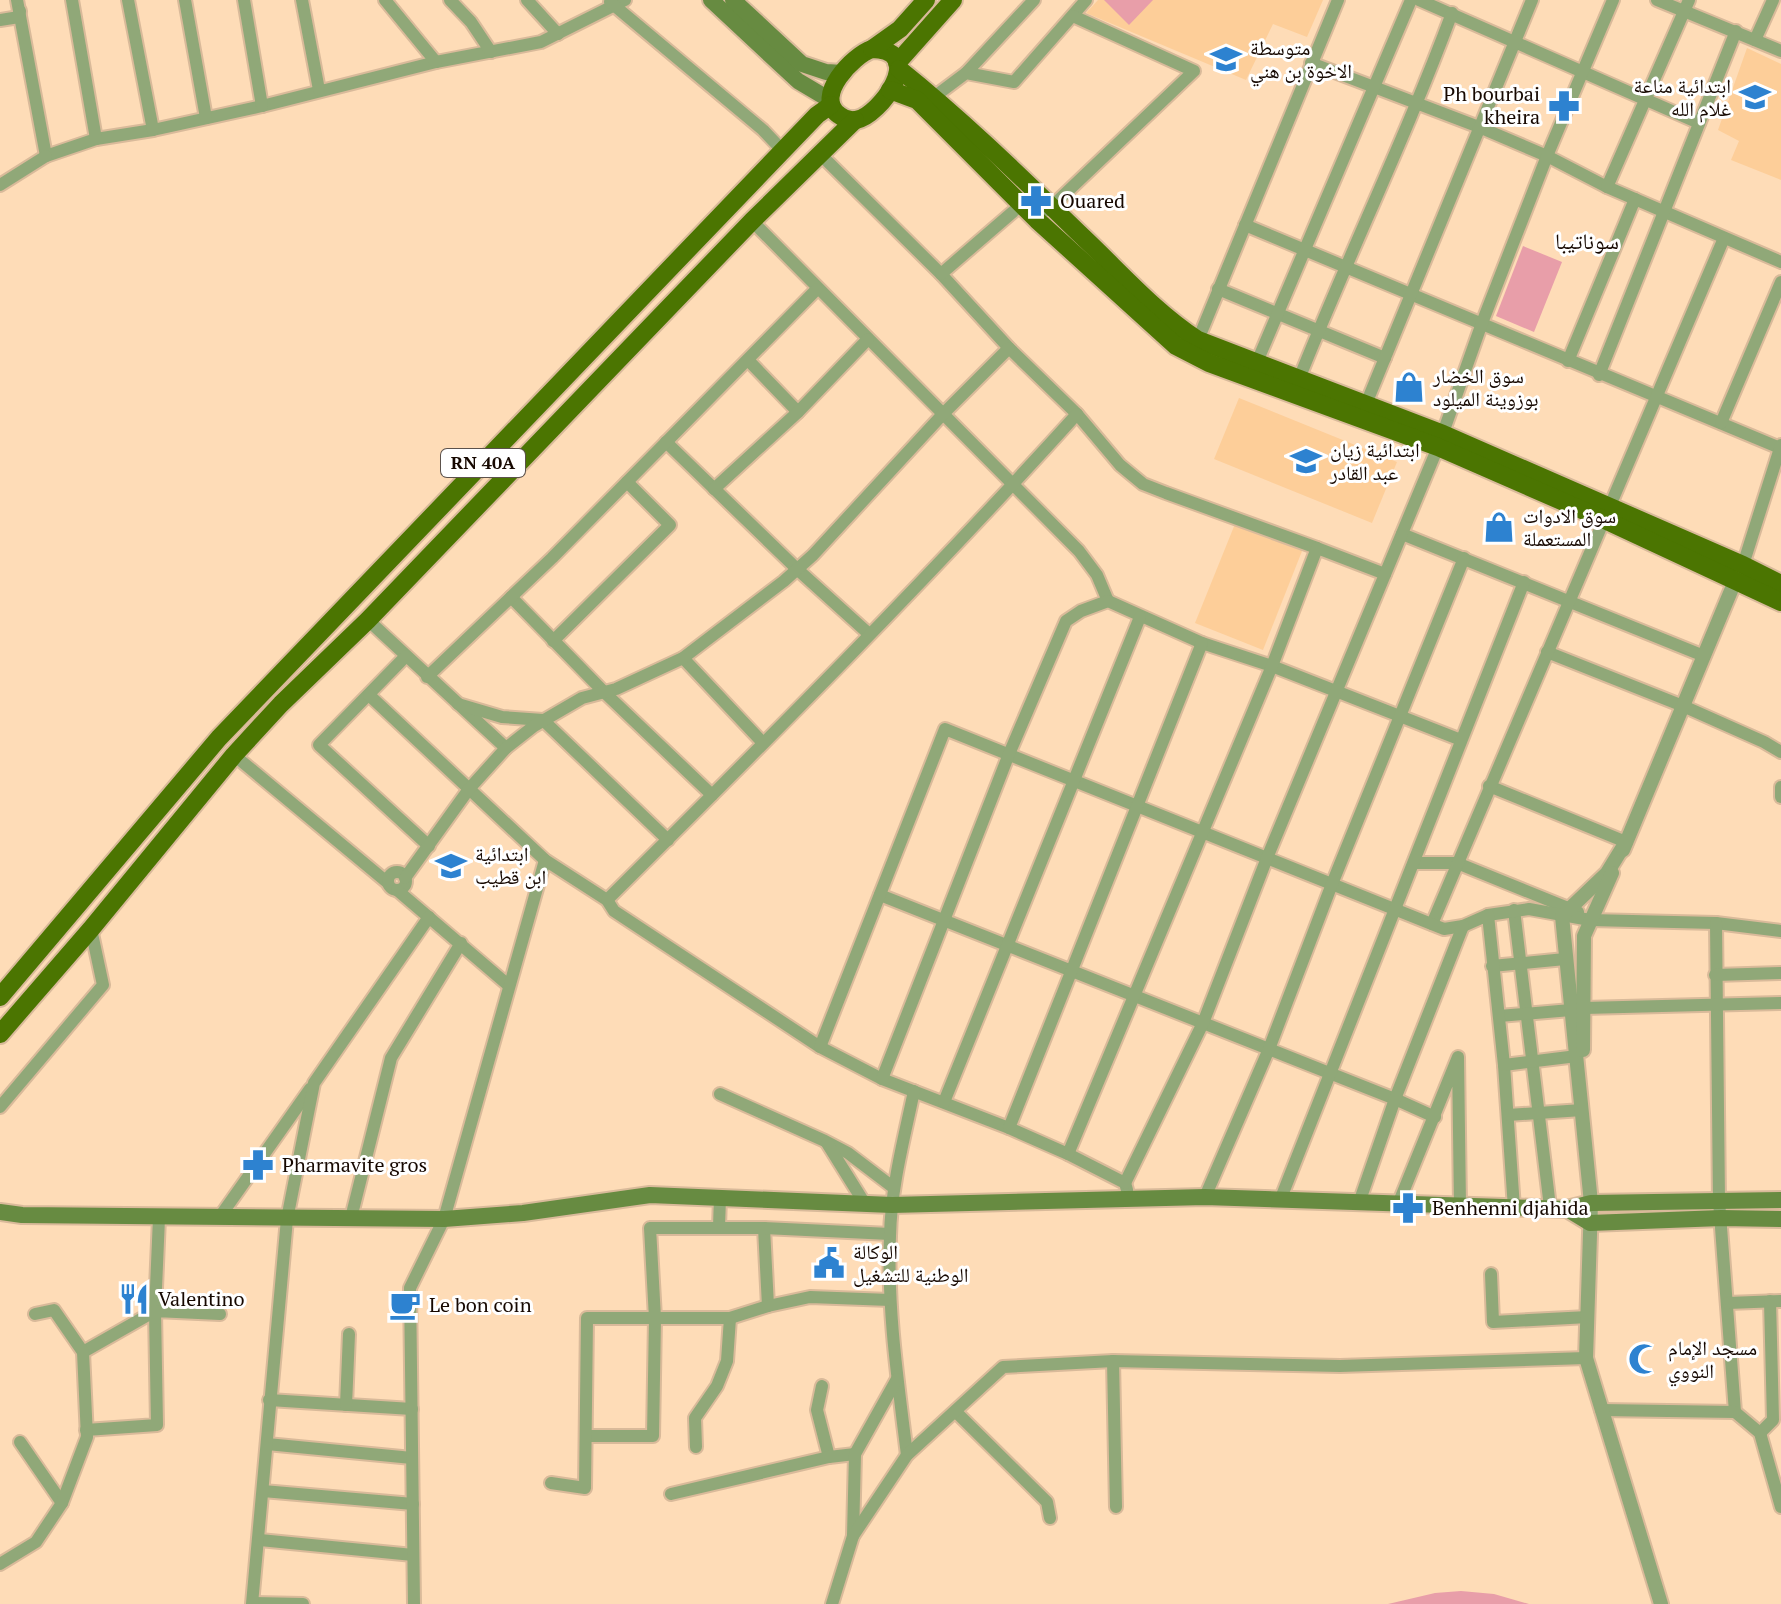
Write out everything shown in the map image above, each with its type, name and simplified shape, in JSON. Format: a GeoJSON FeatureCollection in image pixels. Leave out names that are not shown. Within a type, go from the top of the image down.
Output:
{"type":"FeatureCollection","features":[{"type":"Feature","properties":{"kind":"main road"},"geometry":{"type":"LineString","coordinates":[[711,0],[798,81],[831,103],[840,117],[855,120],[866,116],[890,90],[897,80],[898,66],[953,0]]}},
{"type":"Feature","properties":{"kind":"main road"},"geometry":{"type":"LineString","coordinates":[[733,0],[802,64],[826,72],[843,73]]}},
{"type":"Feature","properties":{"kind":"main road"},"geometry":{"type":"LineString","coordinates":[[831,103],[831,90],[860,54],[900,29],[926,0]]}},
{"type":"Feature","properties":{"kind":"main road"},"geometry":{"type":"LineString","coordinates":[[872,49],[887,52],[898,66],[1052,206],[1173,324],[1198,340],[1366,404],[1440,440],[1739,572],[1781,584]]}},
{"type":"Feature","properties":{"kind":"main road"},"geometry":{"type":"LineString","coordinates":[[890,90],[917,100],[1037,220],[1176,346],[1209,363],[1440,440]]}},
{"type":"Feature","properties":{"kind":"main road","name":"RN 40A"},"geometry":{"type":"LineString","coordinates":[[0,997],[219,738],[831,103]]}},
{"type":"Feature","properties":{"kind":"main road","name":"RN 40A"},"geometry":{"type":"LineString","coordinates":[[0,1034],[234,755],[752,221],[855,120]]}},
{"type":"Feature","properties":{"kind":"main road"},"geometry":{"type":"LineString","coordinates":[[1739,572],[1781,602]]}},
{"type":"Feature","properties":{"kind":"main road"},"geometry":{"type":"LineString","coordinates":[[0,1212],[159,1218],[444,1219],[523,1213],[650,1195],[892,1205],[1205,1197],[1360,1200],[1514,1208],[1558,1208],[1591,1203],[1720,1210],[1781,1219]]}},
{"type":"Feature","properties":{"kind":"main road"},"geometry":{"type":"LineString","coordinates":[[1558,1208],[1590,1223],[1720,1210],[1781,1200]]}},
{"type":"Feature","properties":{"kind":"street"},"geometry":{"type":"LineString","coordinates":[[20,0],[19,17],[46,156]]}},
{"type":"Feature","properties":{"kind":"street"},"geometry":{"type":"LineString","coordinates":[[72,0],[96,139]]}},
{"type":"Feature","properties":{"kind":"street"},"geometry":{"type":"LineString","coordinates":[[128,0],[153,130]]}},
{"type":"Feature","properties":{"kind":"street"},"geometry":{"type":"LineString","coordinates":[[185,0],[206,118]]}},
{"type":"Feature","properties":{"kind":"street"},"geometry":{"type":"LineString","coordinates":[[244,0],[262,106]]}},
{"type":"Feature","properties":{"kind":"street"},"geometry":{"type":"LineString","coordinates":[[302,0],[319,90]]}},
{"type":"Feature","properties":{"kind":"street"},"geometry":{"type":"LineString","coordinates":[[385,0],[436,62]]}},
{"type":"Feature","properties":{"kind":"street"},"geometry":{"type":"LineString","coordinates":[[450,0],[471,22],[491,52]]}},
{"type":"Feature","properties":{"kind":"street"},"geometry":{"type":"LineString","coordinates":[[527,0],[558,34]]}},
{"type":"Feature","properties":{"kind":"street"},"geometry":{"type":"LineString","coordinates":[[934,97],[966,73],[1034,0]]}},
{"type":"Feature","properties":{"kind":"street"},"geometry":{"type":"LineString","coordinates":[[966,73],[1014,82],[1086,0]]}},
{"type":"Feature","properties":{"kind":"street"},"geometry":{"type":"LineString","coordinates":[[1198,340],[1338,0]]}},
{"type":"Feature","properties":{"kind":"street"},"geometry":{"type":"LineString","coordinates":[[1257,362],[1411,0]]}},
{"type":"Feature","properties":{"kind":"street"},"geometry":{"type":"LineString","coordinates":[[1419,0],[1699,123]]}},
{"type":"Feature","properties":{"kind":"street"},"geometry":{"type":"LineString","coordinates":[[1366,404],[1532,0]]}},
{"type":"Feature","properties":{"kind":"street"},"geometry":{"type":"LineString","coordinates":[[1130,1201],[1125,1183],[1203,1023],[1267,858],[1440,440],[1547,156],[1613,0]]}},
{"type":"Feature","properties":{"kind":"street"},"geometry":{"type":"LineString","coordinates":[[1657,0],[1686,5],[1781,51]]}},
{"type":"Feature","properties":{"kind":"street"},"geometry":{"type":"LineString","coordinates":[[1755,40],[1773,0]]}},
{"type":"Feature","properties":{"kind":"street"},"geometry":{"type":"LineString","coordinates":[[0,185],[46,156],[96,139],[153,130],[436,62],[541,42],[616,2],[783,151]]}},
{"type":"Feature","properties":{"kind":"street"},"geometry":{"type":"LineString","coordinates":[[1607,187],[1686,5]]}},
{"type":"Feature","properties":{"kind":"street"},"geometry":{"type":"LineString","coordinates":[[1299,379],[1418,104],[1452,13]]}},
{"type":"Feature","properties":{"kind":"street"},"geometry":{"type":"LineString","coordinates":[[1037,220],[1194,71],[1073,16]]}},
{"type":"Feature","properties":{"kind":"street"},"geometry":{"type":"LineString","coordinates":[[0,20],[19,17]]}},
{"type":"Feature","properties":{"kind":"street"},"geometry":{"type":"LineString","coordinates":[[1599,375],[1736,31]]}},
{"type":"Feature","properties":{"kind":"street"},"geometry":{"type":"LineString","coordinates":[[1311,63],[1479,127],[1547,156],[1607,187],[1780,259]]}},
{"type":"Feature","properties":{"kind":"street"},"geometry":{"type":"LineString","coordinates":[[819,153],[1077,414],[1120,465],[1143,484],[1385,574]]}},
{"type":"Feature","properties":{"kind":"street"},"geometry":{"type":"LineString","coordinates":[[1568,361],[1635,199]]}},
{"type":"Feature","properties":{"kind":"street"},"geometry":{"type":"LineString","coordinates":[[941,274],[1022,204]]}},
{"type":"Feature","properties":{"kind":"street"},"geometry":{"type":"LineString","coordinates":[[752,221],[1079,551],[1097,575],[1108,601],[1202,643],[1272,666],[1461,740]]}},
{"type":"Feature","properties":{"kind":"street"},"geometry":{"type":"LineString","coordinates":[[1245,225],[1345,268],[1411,292],[1599,375],[1780,446],[1739,572],[1584,936],[1577,1056],[1591,1203],[1586,1358],[1661,1604]]}},
{"type":"Feature","properties":{"kind":"street"},"geometry":{"type":"LineString","coordinates":[[1432,924],[1724,238]]}},
{"type":"Feature","properties":{"kind":"street"},"geometry":{"type":"LineString","coordinates":[[1721,423],[1781,282]]}},
{"type":"Feature","properties":{"kind":"street"},"geometry":{"type":"LineString","coordinates":[[427,677],[627,482],[817,289]]}},
{"type":"Feature","properties":{"kind":"street"},"geometry":{"type":"LineString","coordinates":[[1218,289],[1385,358]]}},
{"type":"Feature","properties":{"kind":"street"},"geometry":{"type":"LineString","coordinates":[[714,489],[798,412],[868,339]]}},
{"type":"Feature","properties":{"kind":"street"},"geometry":{"type":"LineString","coordinates":[[393,886],[404,886],[405,878],[469,789],[506,748],[543,720],[582,698],[604,692],[683,658],[797,569],[1009,348]]}},
{"type":"Feature","properties":{"kind":"street"},"geometry":{"type":"LineString","coordinates":[[748,360],[798,412]]}},
{"type":"Feature","properties":{"kind":"street"},"geometry":{"type":"LineString","coordinates":[[607,900],[869,634],[1077,414]]}},
{"type":"Feature","properties":{"kind":"street"},"geometry":{"type":"LineString","coordinates":[[666,442],[869,634]]}},
{"type":"Feature","properties":{"kind":"street"},"geometry":{"type":"LineString","coordinates":[[553,641],[670,525],[627,482]]}},
{"type":"Feature","properties":{"kind":"street"},"geometry":{"type":"LineString","coordinates":[[1402,534],[1704,656]]}},
{"type":"Feature","properties":{"kind":"street"},"geometry":{"type":"LineString","coordinates":[[1068,1154],[1272,666],[1317,548]]}},
{"type":"Feature","properties":{"kind":"street"},"geometry":{"type":"LineString","coordinates":[[1205,1197],[1269,1049],[1464,558]]}},
{"type":"Feature","properties":{"kind":"street"},"geometry":{"type":"LineString","coordinates":[[1281,1198],[1524,582]]}},
{"type":"Feature","properties":{"kind":"street"},"geometry":{"type":"LineString","coordinates":[[511,597],[604,692],[712,795]]}},
{"type":"Feature","properties":{"kind":"street"},"geometry":{"type":"LineString","coordinates":[[882,1079],[1009,754],[1066,621],[1081,611],[1108,601]]}},
{"type":"Feature","properties":{"kind":"street"},"geometry":{"type":"LineString","coordinates":[[944,1102],[1140,617]]}},
{"type":"Feature","properties":{"kind":"street"},"geometry":{"type":"LineString","coordinates":[[368,620],[506,748]]}},
{"type":"Feature","properties":{"kind":"street"},"geometry":{"type":"LineString","coordinates":[[1009,1128],[1202,643]]}},
{"type":"Feature","properties":{"kind":"street"},"geometry":{"type":"LineString","coordinates":[[1547,652],[1683,706],[1781,752]]}},
{"type":"Feature","properties":{"kind":"street"},"geometry":{"type":"LineString","coordinates":[[406,656],[319,745],[429,846]]}},
{"type":"Feature","properties":{"kind":"street"},"geometry":{"type":"LineString","coordinates":[[683,658],[763,743]]}},
{"type":"Feature","properties":{"kind":"street"},"geometry":{"type":"LineString","coordinates":[[369,695],[545,860],[607,900],[614,911],[820,1047],[882,1079],[1009,1128],[1125,1183]]}},
{"type":"Feature","properties":{"kind":"street"},"geometry":{"type":"LineString","coordinates":[[458,704],[502,717],[543,720],[668,840]]}},
{"type":"Feature","properties":{"kind":"street"},"geometry":{"type":"LineString","coordinates":[[820,1047],[945,729],[1444,929],[1514,910],[1566,911],[1607,873],[1626,842]]}},
{"type":"Feature","properties":{"kind":"street"},"geometry":{"type":"LineString","coordinates":[[234,755],[508,985]]}},
{"type":"Feature","properties":{"kind":"street"},"geometry":{"type":"LineString","coordinates":[[1489,786],[1626,842]]}},
{"type":"Feature","properties":{"kind":"street"},"geometry":{"type":"LineString","coordinates":[[1781,787],[1781,797]]}},
{"type":"Feature","properties":{"kind":"street"},"geometry":{"type":"LineString","coordinates":[[414,1604],[410,1288],[444,1219],[545,860]]}},
{"type":"Feature","properties":{"kind":"street"},"geometry":{"type":"LineString","coordinates":[[1414,863],[1457,863],[1590,920],[1716,923],[1781,931]]}},
{"type":"Feature","properties":{"kind":"street"},"geometry":{"type":"LineString","coordinates":[[880,895],[1435,1117]]}},
{"type":"Feature","properties":{"kind":"street"},"geometry":{"type":"LineString","coordinates":[[1514,910],[1538,1113],[1558,1208]]}},
{"type":"Feature","properties":{"kind":"street"},"geometry":{"type":"LineString","coordinates":[[1566,911],[1565,959],[1578,1009],[1582,1110]]}},
{"type":"Feature","properties":{"kind":"street"},"geometry":{"type":"LineString","coordinates":[[1488,915],[1504,1065],[1514,1208]]}},
{"type":"Feature","properties":{"kind":"street"},"geometry":{"type":"LineString","coordinates":[[219,1218],[429,917]]}},
{"type":"Feature","properties":{"kind":"street"},"geometry":{"type":"LineString","coordinates":[[1716,923],[1720,1210],[1735,1412]]}},
{"type":"Feature","properties":{"kind":"street"},"geometry":{"type":"LineString","coordinates":[[1360,1200],[1395,1099],[1463,926]]}},
{"type":"Feature","properties":{"kind":"street"},"geometry":{"type":"LineString","coordinates":[[0,1107],[103,985],[91,929]]}},
{"type":"Feature","properties":{"kind":"street"},"geometry":{"type":"LineString","coordinates":[[351,1218],[391,1058],[461,943]]}},
{"type":"Feature","properties":{"kind":"street"},"geometry":{"type":"LineString","coordinates":[[1492,966],[1565,959]]}},
{"type":"Feature","properties":{"kind":"street"},"geometry":{"type":"LineString","coordinates":[[1715,975],[1781,973]]}},
{"type":"Feature","properties":{"kind":"street"},"geometry":{"type":"LineString","coordinates":[[1499,1016],[1578,1009],[1781,1003]]}},
{"type":"Feature","properties":{"kind":"street"},"geometry":{"type":"LineString","coordinates":[[1504,1065],[1577,1056]]}},
{"type":"Feature","properties":{"kind":"street"},"geometry":{"type":"LineString","coordinates":[[1399,1202],[1458,1057],[1460,1206]]}},
{"type":"Feature","properties":{"kind":"street"},"geometry":{"type":"LineString","coordinates":[[300,1604],[253,1604],[287,1219],[314,1083]]}},
{"type":"Feature","properties":{"kind":"street"},"geometry":{"type":"LineString","coordinates":[[907,1455],[890,1300],[890,1234],[894,1188],[914,1091]]}},
{"type":"Feature","properties":{"kind":"street"},"geometry":{"type":"LineString","coordinates":[[720,1094],[848,1153],[894,1188]]}},
{"type":"Feature","properties":{"kind":"street"},"geometry":{"type":"LineString","coordinates":[[1508,1115],[1582,1110]]}},
{"type":"Feature","properties":{"kind":"street"},"geometry":{"type":"LineString","coordinates":[[825,1141],[865,1204]]}},
{"type":"Feature","properties":{"kind":"street"},"geometry":{"type":"LineString","coordinates":[[719,1227],[720,1197]]}},
{"type":"Feature","properties":{"kind":"street"},"geometry":{"type":"LineString","coordinates":[[86,1430],[157,1425],[155,1311],[159,1218]]}},
{"type":"Feature","properties":{"kind":"street"},"geometry":{"type":"LineString","coordinates":[[586,1436],[653,1436],[655,1318],[650,1228],[764,1228],[890,1234]]}},
{"type":"Feature","properties":{"kind":"street"},"geometry":{"type":"LineString","coordinates":[[764,1228],[768,1306]]}},
{"type":"Feature","properties":{"kind":"street"},"geometry":{"type":"LineString","coordinates":[[1491,1274],[1493,1322],[1588,1317]]}},
{"type":"Feature","properties":{"kind":"street"},"geometry":{"type":"LineString","coordinates":[[551,1483],[585,1488],[587,1318],[730,1318],[810,1297],[890,1300]]}},
{"type":"Feature","properties":{"kind":"street"},"geometry":{"type":"LineString","coordinates":[[1728,1303],[1775,1301],[1773,1420],[1760,1433]]}},
{"type":"Feature","properties":{"kind":"street"},"geometry":{"type":"LineString","coordinates":[[0,1564],[36,1542],[62,1503],[87,1437],[83,1352],[54,1310],[35,1314]]}},
{"type":"Feature","properties":{"kind":"street"},"geometry":{"type":"LineString","coordinates":[[83,1352],[155,1311],[220,1314]]}},
{"type":"Feature","properties":{"kind":"street"},"geometry":{"type":"LineString","coordinates":[[696,1447],[695,1418],[717,1386],[727,1361],[730,1318]]}},
{"type":"Feature","properties":{"kind":"street"},"geometry":{"type":"LineString","coordinates":[[346,1405],[349,1334]]}},
{"type":"Feature","properties":{"kind":"street"},"geometry":{"type":"LineString","coordinates":[[853,1536],[907,1455],[1003,1367],[1113,1361],[1340,1366],[1586,1358]]}},
{"type":"Feature","properties":{"kind":"street"},"geometry":{"type":"LineString","coordinates":[[1113,1361],[1116,1507]]}},
{"type":"Feature","properties":{"kind":"street"},"geometry":{"type":"LineString","coordinates":[[832,1604],[853,1536],[855,1454],[897,1379]]}},
{"type":"Feature","properties":{"kind":"street"},"geometry":{"type":"LineString","coordinates":[[822,1386],[817,1410],[829,1457]]}},
{"type":"Feature","properties":{"kind":"street"},"geometry":{"type":"LineString","coordinates":[[269,1400],[412,1409]]}},
{"type":"Feature","properties":{"kind":"street"},"geometry":{"type":"LineString","coordinates":[[1601,1410],[1735,1412],[1760,1433],[1775,1467],[1781,1507]]}},
{"type":"Feature","properties":{"kind":"street"},"geometry":{"type":"LineString","coordinates":[[956,1412],[1047,1502],[1050,1518]]}},
{"type":"Feature","properties":{"kind":"street"},"geometry":{"type":"LineString","coordinates":[[20,1442],[62,1503]]}},
{"type":"Feature","properties":{"kind":"street"},"geometry":{"type":"LineString","coordinates":[[267,1444],[412,1458]]}},
{"type":"Feature","properties":{"kind":"street"},"geometry":{"type":"LineString","coordinates":[[671,1494],[829,1457],[855,1454]]}},
{"type":"Feature","properties":{"kind":"street"},"geometry":{"type":"LineString","coordinates":[[263,1491],[413,1504]]}},
{"type":"Feature","properties":{"kind":"street"},"geometry":{"type":"LineString","coordinates":[[260,1540],[413,1555]]}},
{"type":"Feature","properties":{"kind":"shaded area","name":"متوسطة الاخوة بن هني"},"geometry":{"type":"Polygon","coordinates":[[[1098,0],[1323,0],[1307,37],[1273,24],[1246,80],[1086,13],[1098,0]]]}},
{"type":"Feature","properties":{"kind":"shaded area"},"geometry":{"type":"Polygon","coordinates":[[[1104,0],[1153,0],[1129,25],[1104,0]]]}},
{"type":"Feature","properties":{"kind":"shaded area","name":"ابتدائية مناعة غلام الله"},"geometry":{"type":"Polygon","coordinates":[[[1747,48],[1781,64],[1781,180],[1731,160],[1739,141],[1718,130],[1747,48]]]}},
{"type":"Feature","properties":{"kind":"shaded area"},"geometry":{"type":"Polygon","coordinates":[[[1523,246],[1562,262],[1534,332],[1496,316],[1523,246]]]}},
{"type":"Feature","properties":{"kind":"shaded area","name":"ابتدائية زيان عبد القادر"},"geometry":{"type":"Polygon","coordinates":[[[1239,398],[1397,462],[1372,523],[1214,459],[1239,398]]]}},
{"type":"Feature","properties":{"kind":"shaded area"},"geometry":{"type":"Polygon","coordinates":[[[1237,519],[1304,546],[1263,650],[1195,623],[1237,519]]]}},
{"type":"Feature","properties":{"kind":"shaded area"},"geometry":{"type":"Polygon","coordinates":[[[1461,1591],[1494,1594],[1529,1604],[1388,1604],[1435,1593],[1461,1591]]]}},
{"type":"Feature","properties":{"kind":"place","name":"متوسطة الاخوة بن هني"},"geometry":{"type":"Point","coordinates":[1226,59]}},
{"type":"Feature","properties":{"kind":"place","name":"ابتدائية مناعة غلام الله"},"geometry":{"type":"Point","coordinates":[1755,97]}},
{"type":"Feature","properties":{"kind":"place","name":"Ph bourbai kheira"},"geometry":{"type":"Point","coordinates":[1564,106]}},
{"type":"Feature","properties":{"kind":"place","name":"Ouared"},"geometry":{"type":"Point","coordinates":[1036,201]}},
{"type":"Feature","properties":{"kind":"place","name":"سوق الخضار بوزوينة الميلود"},"geometry":{"type":"Point","coordinates":[1409,387]}},
{"type":"Feature","properties":{"kind":"place","name":"ابتدائية زيان عبد القادر"},"geometry":{"type":"Point","coordinates":[1306,461]}},
{"type":"Feature","properties":{"kind":"place","name":"سوق الادوات المستعملة"},"geometry":{"type":"Point","coordinates":[1499,527]}},
{"type":"Feature","properties":{"kind":"place","name":"ابتدائية ابن قطيب"},"geometry":{"type":"Point","coordinates":[451,866]}},
{"type":"Feature","properties":{"kind":"place","name":"Pharmavite gros"},"geometry":{"type":"Point","coordinates":[258,1165]}},
{"type":"Feature","properties":{"kind":"place","name":"Benhenni djahida"},"geometry":{"type":"Point","coordinates":[1408,1208]}},
{"type":"Feature","properties":{"kind":"place","name":"الوكالة الوطنية للتشغيل"},"geometry":{"type":"Point","coordinates":[829,1263]}},
{"type":"Feature","properties":{"kind":"place","name":"Valentino"},"geometry":{"type":"Point","coordinates":[134,1299]}},
{"type":"Feature","properties":{"kind":"place","name":"Le bon coin"},"geometry":{"type":"Point","coordinates":[405,1305]}},
{"type":"Feature","properties":{"kind":"place","name":"مسجد الإمام النووي"},"geometry":{"type":"Point","coordinates":[1644,1359]}},
{"type":"Feature","properties":{"kind":"district","name":"سوناتيبا"},"geometry":{"type":"Point","coordinates":[1587,241]}}]}
